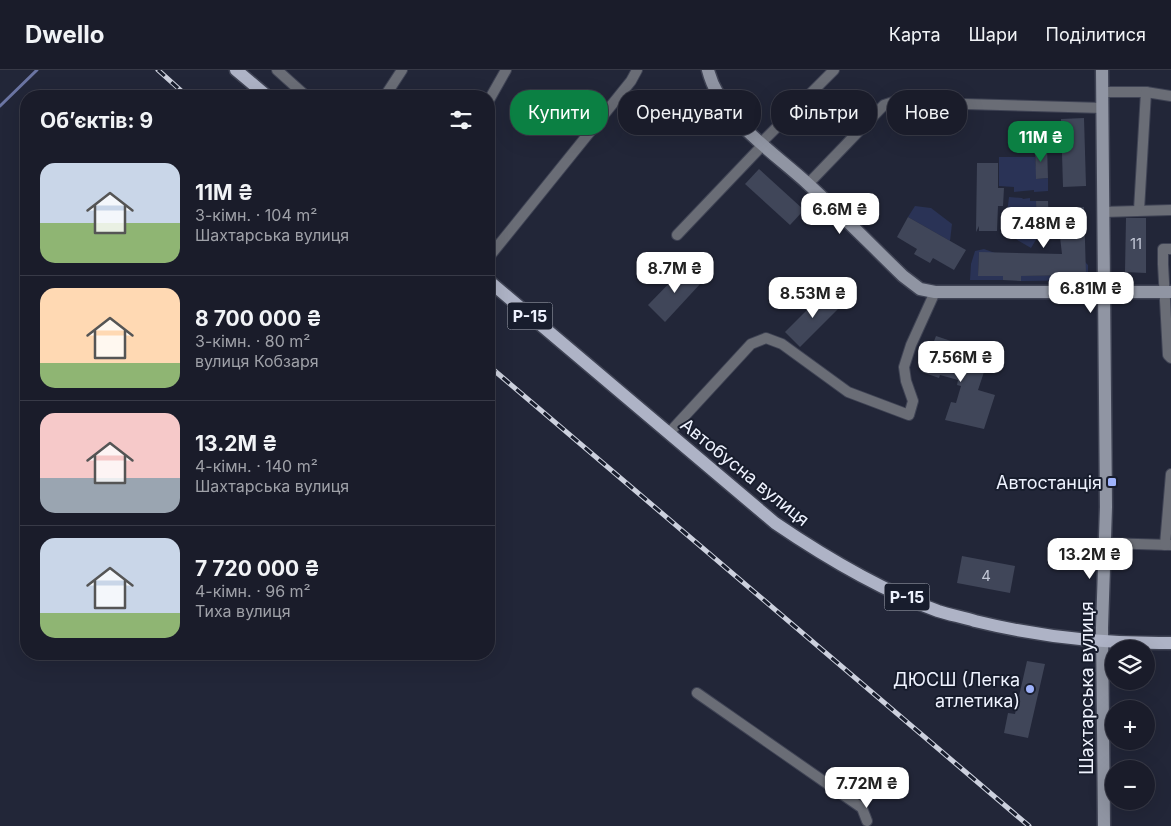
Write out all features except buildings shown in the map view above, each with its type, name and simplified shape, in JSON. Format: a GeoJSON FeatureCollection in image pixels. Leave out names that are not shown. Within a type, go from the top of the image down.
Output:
{"type":"FeatureCollection","features":[{"type":"Feature","properties":{"kind":"main road"},"geometry":{"type":"LineString","coordinates":[[236,70],[260,90]]}},
{"type":"Feature","properties":{"kind":"main road","name":"Автобусна вулиця"},"geometry":{"type":"LineString","coordinates":[[495,286],[774,523],[816,551],[883,586],[939,611],[990,624],[1068,639],[1102,642]]}},
{"type":"Feature","properties":{"kind":"main road","name":"Р-15"},"geometry":{"type":"LineString","coordinates":[[1102,642],[1171,642]]}},
{"type":"Feature","properties":{"kind":"street"},"geometry":{"type":"LineString","coordinates":[[277,70],[299,90]]}},
{"type":"Feature","properties":{"kind":"street"},"geometry":{"type":"LineString","coordinates":[[389,90],[402,70]]}},
{"type":"Feature","properties":{"kind":"street"},"geometry":{"type":"LineString","coordinates":[[495,90],[506,70]]}},
{"type":"Feature","properties":{"kind":"street"},"geometry":{"type":"LineString","coordinates":[[495,250],[631,81],[637,70]]}},
{"type":"Feature","properties":{"kind":"street"},"geometry":{"type":"LineString","coordinates":[[708,70],[711,84],[733,117],[808,184],[903,276],[920,289],[935,292],[1168,292]]}},
{"type":"Feature","properties":{"kind":"street"},"geometry":{"type":"LineString","coordinates":[[677,235],[763,144],[765,139],[834,70]]}},
{"type":"Feature","properties":{"kind":"street","name":"Шахтарська вулиця"},"geometry":{"type":"LineString","coordinates":[[1102,70],[1105,293],[1105,543],[1102,642],[1104,826]]}},
{"type":"Feature","properties":{"kind":"street"},"geometry":{"type":"LineString","coordinates":[[1103,92],[1146,92],[1171,96]]}},
{"type":"Feature","properties":{"kind":"street"},"geometry":{"type":"LineString","coordinates":[[1140,210],[1146,92]]}},
{"type":"Feature","properties":{"kind":"street"},"geometry":{"type":"LineString","coordinates":[[808,184],[884,105],[893,102],[1103,108]]}},
{"type":"Feature","properties":{"kind":"street"},"geometry":{"type":"LineString","coordinates":[[1103,212],[1171,210]]}},
{"type":"Feature","properties":{"kind":"street"},"geometry":{"type":"LineString","coordinates":[[1171,249],[1163,249],[1168,292],[1168,355],[1171,358]]}},
{"type":"Feature","properties":{"kind":"street"},"geometry":{"type":"LineString","coordinates":[[669,433],[751,344],[766,338],[782,344],[848,392],[909,416],[913,401],[906,382],[904,366],[910,344],[935,292]]}},
{"type":"Feature","properties":{"kind":"street"},"geometry":{"type":"LineString","coordinates":[[1105,543],[1168,545],[1171,474]]}},
{"type":"Feature","properties":{"kind":"street"},"geometry":{"type":"LineString","coordinates":[[698,693],[862,808],[865,824],[878,826]]}},
{"type":"Feature","properties":{"kind":"shaded area"},"geometry":{"type":"Polygon","coordinates":[[[999,157],[1035,157],[1037,179],[1048,178],[1048,191],[1014,192],[1014,187],[999,186],[999,157]]]}},
{"type":"Feature","properties":{"kind":"shaded area"},"geometry":{"type":"Polygon","coordinates":[[[1009,197],[1030,198],[1030,201],[1036,201],[1037,238],[1031,248],[1009,235],[1005,230],[1006,214],[1014,216],[1017,214],[1007,213],[1009,197]]]}},
{"type":"Feature","properties":{"kind":"shaded area"},"geometry":{"type":"Polygon","coordinates":[[[915,206],[931,208],[952,224],[950,241],[908,217],[915,206]]]}},
{"type":"Feature","properties":{"kind":"shaded area"},"geometry":{"type":"Polygon","coordinates":[[[984,249],[995,253],[979,253],[978,275],[1003,276],[1003,280],[970,280],[971,264],[975,251],[984,249]]]}},
{"type":"Feature","properties":{"kind":"shaded area"},"geometry":{"type":"Polygon","coordinates":[[[1085,262],[1088,265],[1088,280],[1021,281],[1021,276],[1085,275],[1085,262]]]}},
{"type":"Feature","properties":{"kind":"waterway"},"geometry":{"type":"LineString","coordinates":[[0,106],[37,70]]}},
{"type":"Feature","properties":{"kind":"railway"},"geometry":{"type":"LineString","coordinates":[[158,70],[180,90]]}},
{"type":"Feature","properties":{"kind":"railway"},"geometry":{"type":"LineString","coordinates":[[495,371],[1029,826]]}},
{"type":"Feature","properties":{"kind":"place","name":"Автостанція"},"geometry":{"type":"Point","coordinates":[1112,482]}},
{"type":"Feature","properties":{"kind":"place","name":"ДЮСШ (Легка атлетика)"},"geometry":{"type":"Point","coordinates":[1030,689]}}]}
